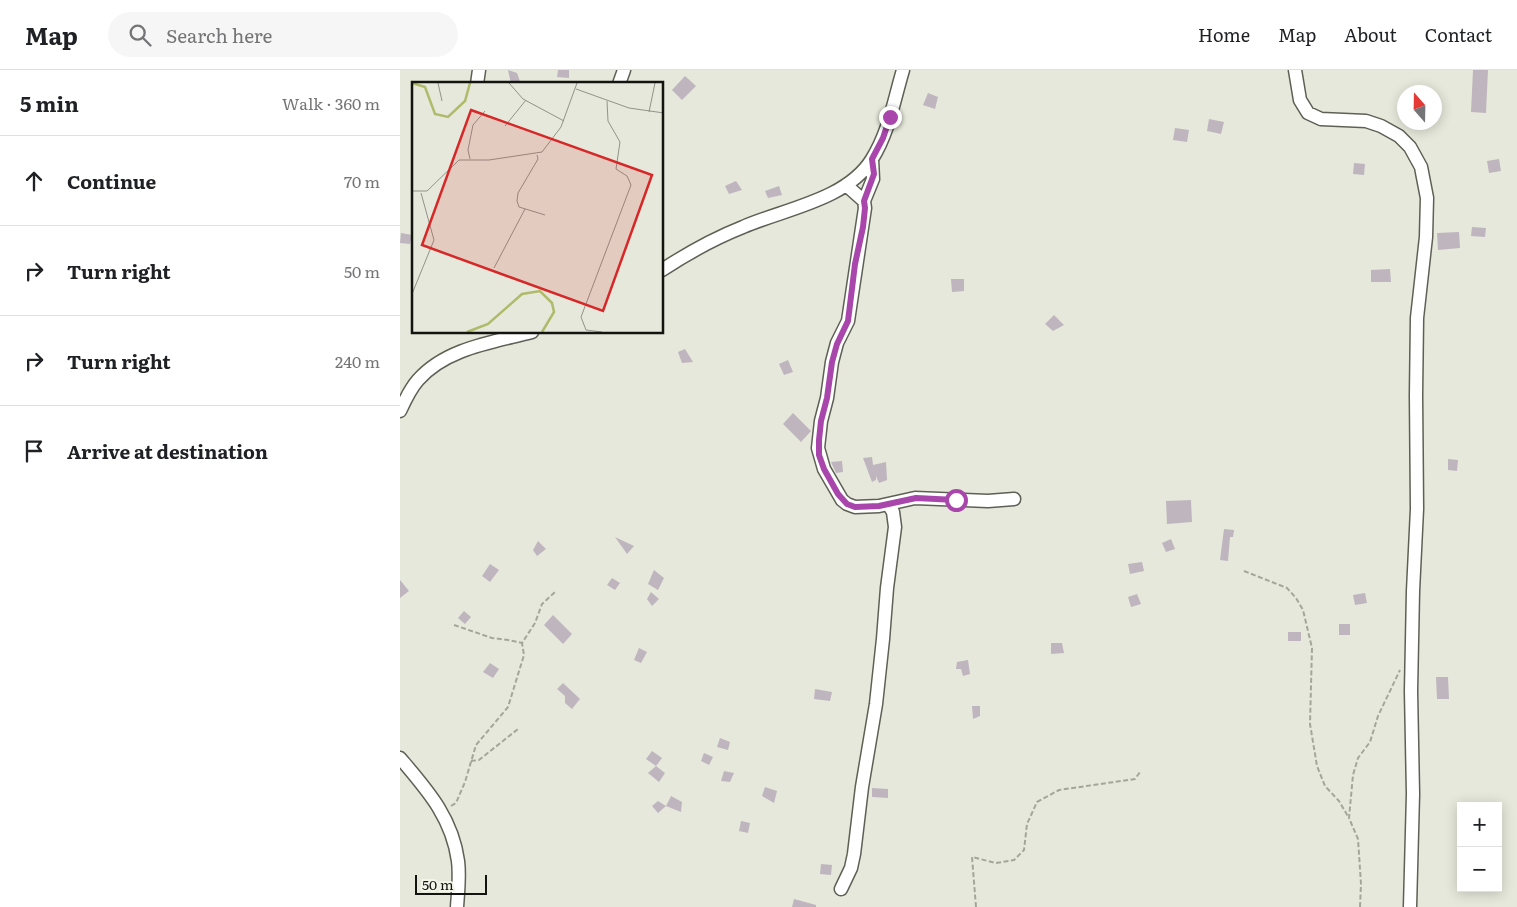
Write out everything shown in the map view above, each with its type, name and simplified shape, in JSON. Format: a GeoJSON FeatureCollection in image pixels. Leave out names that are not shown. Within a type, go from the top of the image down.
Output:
{"type":"FeatureCollection","features":[{"type":"Feature","properties":{"kind":"street"},"geometry":{"type":"LineString","coordinates":[[620,82],[624,70]]}},
{"type":"Feature","properties":{"kind":"street"},"geometry":{"type":"LineString","coordinates":[[664,269],[709,242],[832,193],[846,185],[872,159],[887,128],[903,70]]}},
{"type":"Feature","properties":{"kind":"street"},"geometry":{"type":"LineString","coordinates":[[1295,70],[1300,100],[1308,114],[1321,119],[1366,121],[1400,136],[1410,147],[1421,167],[1427,198],[1426,237],[1417,318],[1417,510],[1411,700],[1410,907]]}},
{"type":"Feature","properties":{"kind":"street"},"geometry":{"type":"LineString","coordinates":[[872,159],[873,179],[864,201],[863,227],[855,264],[848,321],[837,344],[832,362],[827,398],[821,421],[818,448],[824,469],[838,494],[847,504],[860,508],[916,498],[972,501],[1014,499]]}},
{"type":"Feature","properties":{"kind":"street"},"geometry":{"type":"LineString","coordinates":[[846,185],[864,201]]}},
{"type":"Feature","properties":{"kind":"street"},"geometry":{"type":"LineString","coordinates":[[400,410],[418,380],[448,357],[490,337],[515,334]]}},
{"type":"Feature","properties":{"kind":"street"},"geometry":{"type":"LineString","coordinates":[[841,889],[851,868],[854,854],[862,787],[876,704],[895,527],[895,518],[888,504]]}},
{"type":"Feature","properties":{"kind":"street"},"geometry":{"type":"LineString","coordinates":[[400,758],[439,808],[449,827],[458,862],[457,907]]}},
{"type":"Feature","properties":{"kind":"path"},"geometry":{"type":"LineString","coordinates":[[1244,571],[1287,588],[1303,610],[1312,648],[1310,724],[1316,766],[1325,786],[1339,801],[1349,818],[1358,839],[1361,884],[1360,907]]}},
{"type":"Feature","properties":{"kind":"path"},"geometry":{"type":"LineString","coordinates":[[439,808],[446,808],[456,803],[465,782],[476,745],[508,707],[524,655],[522,643],[535,623],[542,604],[556,592]]}},
{"type":"Feature","properties":{"kind":"path"},"geometry":{"type":"LineString","coordinates":[[454,626],[492,638],[522,643]]}},
{"type":"Feature","properties":{"kind":"path"},"geometry":{"type":"LineString","coordinates":[[1349,818],[1353,775],[1358,758],[1370,742],[1378,716],[1401,668]]}},
{"type":"Feature","properties":{"kind":"path"},"geometry":{"type":"LineString","coordinates":[[471,761],[479,760],[518,730]]}},
{"type":"Feature","properties":{"kind":"path"},"geometry":{"type":"LineString","coordinates":[[976,907],[972,857],[996,863],[1014,860],[1024,850],[1028,824],[1037,802],[1059,790],[1135,779],[1140,772]]}},
{"type":"Feature","properties":{"kind":"building"},"geometry":{"type":"Polygon","coordinates":[[[508,70],[517,73],[520,82],[511,82],[508,70]]]}},
{"type":"Feature","properties":{"kind":"building"},"geometry":{"type":"Polygon","coordinates":[[[558,70],[569,70],[569,78],[557,77],[558,70]]]}},
{"type":"Feature","properties":{"kind":"building"},"geometry":{"type":"Polygon","coordinates":[[[1473,70],[1488,70],[1486,113],[1471,112],[1473,70]]]}},
{"type":"Feature","properties":{"kind":"building"},"geometry":{"type":"Polygon","coordinates":[[[685,76],[696,86],[682,100],[672,90],[685,76]]]}},
{"type":"Feature","properties":{"kind":"building"},"geometry":{"type":"Polygon","coordinates":[[[928,93],[938,97],[935,109],[923,105],[928,93]]]}},
{"type":"Feature","properties":{"kind":"building"},"geometry":{"type":"Polygon","coordinates":[[[1209,119],[1224,122],[1221,134],[1207,131],[1209,119]]]}},
{"type":"Feature","properties":{"kind":"building"},"geometry":{"type":"Polygon","coordinates":[[[1175,128],[1189,130],[1187,142],[1173,140],[1175,128]]]}},
{"type":"Feature","properties":{"kind":"building"},"geometry":{"type":"Polygon","coordinates":[[[1499,159],[1501,171],[1489,173],[1487,161],[1499,159]]]}},
{"type":"Feature","properties":{"kind":"building"},"geometry":{"type":"Polygon","coordinates":[[[1354,163],[1365,164],[1364,175],[1353,174],[1354,163]]]}},
{"type":"Feature","properties":{"kind":"building"},"geometry":{"type":"Polygon","coordinates":[[[736,181],[742,190],[729,194],[725,186],[736,181]]]}},
{"type":"Feature","properties":{"kind":"building"},"geometry":{"type":"Polygon","coordinates":[[[779,186],[782,195],[768,198],[765,191],[779,186]]]}},
{"type":"Feature","properties":{"kind":"building"},"geometry":{"type":"Polygon","coordinates":[[[1472,227],[1486,228],[1485,237],[1471,236],[1472,227]]]}},
{"type":"Feature","properties":{"kind":"building"},"geometry":{"type":"Polygon","coordinates":[[[1459,232],[1460,248],[1438,250],[1437,233],[1459,232]]]}},
{"type":"Feature","properties":{"kind":"building"},"geometry":{"type":"Polygon","coordinates":[[[401,233],[412,235],[410,244],[400,243],[401,233]]]}},
{"type":"Feature","properties":{"kind":"building"},"geometry":{"type":"Polygon","coordinates":[[[1390,269],[1391,282],[1371,282],[1371,270],[1390,269]]]}},
{"type":"Feature","properties":{"kind":"building"},"geometry":{"type":"Polygon","coordinates":[[[951,279],[964,279],[964,291],[952,292],[951,279]]]}},
{"type":"Feature","properties":{"kind":"building"},"geometry":{"type":"Polygon","coordinates":[[[1054,315],[1064,325],[1053,331],[1045,324],[1054,315]]]}},
{"type":"Feature","properties":{"kind":"building"},"geometry":{"type":"Polygon","coordinates":[[[685,349],[693,362],[682,363],[678,352],[685,349]]]}},
{"type":"Feature","properties":{"kind":"building"},"geometry":{"type":"Polygon","coordinates":[[[788,360],[793,372],[784,375],[779,364],[788,360]]]}},
{"type":"Feature","properties":{"kind":"building"},"geometry":{"type":"Polygon","coordinates":[[[793,413],[811,431],[801,442],[783,424],[793,413]]]}},
{"type":"Feature","properties":{"kind":"building"},"geometry":{"type":"Polygon","coordinates":[[[872,457],[873,465],[886,462],[887,480],[879,483],[876,476],[876,480],[872,482],[863,458],[872,457]]]}},
{"type":"Feature","properties":{"kind":"building"},"geometry":{"type":"Polygon","coordinates":[[[1448,459],[1458,460],[1457,471],[1448,470],[1448,459]]]}},
{"type":"Feature","properties":{"kind":"building"},"geometry":{"type":"Polygon","coordinates":[[[842,461],[843,472],[836,473],[831,462],[842,461]]]}},
{"type":"Feature","properties":{"kind":"building"},"geometry":{"type":"Polygon","coordinates":[[[1191,500],[1192,522],[1167,524],[1166,501],[1191,500]]]}},
{"type":"Feature","properties":{"kind":"building"},"geometry":{"type":"Polygon","coordinates":[[[1224,529],[1234,530],[1233,537],[1230,537],[1228,561],[1220,560],[1224,529]]]}},
{"type":"Feature","properties":{"kind":"building"},"geometry":{"type":"Polygon","coordinates":[[[615,537],[634,546],[627,554],[615,537]]]}},
{"type":"Feature","properties":{"kind":"building"},"geometry":{"type":"Polygon","coordinates":[[[1171,539],[1175,549],[1166,552],[1162,543],[1171,539]]]}},
{"type":"Feature","properties":{"kind":"building"},"geometry":{"type":"Polygon","coordinates":[[[538,541],[546,549],[537,556],[533,550],[538,541]]]}},
{"type":"Feature","properties":{"kind":"building"},"geometry":{"type":"Polygon","coordinates":[[[1142,562],[1144,571],[1130,574],[1128,564],[1142,562]]]}},
{"type":"Feature","properties":{"kind":"building"},"geometry":{"type":"Polygon","coordinates":[[[490,564],[499,570],[490,582],[482,576],[490,564]]]}},
{"type":"Feature","properties":{"kind":"building"},"geometry":{"type":"Polygon","coordinates":[[[654,570],[664,578],[658,590],[648,584],[654,570]]]}},
{"type":"Feature","properties":{"kind":"building"},"geometry":{"type":"Polygon","coordinates":[[[612,578],[620,583],[615,590],[607,585],[612,578]]]}},
{"type":"Feature","properties":{"kind":"building"},"geometry":{"type":"Polygon","coordinates":[[[400,580],[409,591],[400,598],[400,580]]]}},
{"type":"Feature","properties":{"kind":"building"},"geometry":{"type":"Polygon","coordinates":[[[651,592],[659,599],[652,606],[647,599],[651,592]]]}},
{"type":"Feature","properties":{"kind":"building"},"geometry":{"type":"Polygon","coordinates":[[[1365,593],[1367,603],[1355,605],[1353,595],[1365,593]]]}},
{"type":"Feature","properties":{"kind":"building"},"geometry":{"type":"Polygon","coordinates":[[[1137,594],[1141,604],[1131,607],[1128,597],[1137,594]]]}},
{"type":"Feature","properties":{"kind":"building"},"geometry":{"type":"Polygon","coordinates":[[[464,611],[471,617],[465,624],[458,618],[464,611]]]}},
{"type":"Feature","properties":{"kind":"building"},"geometry":{"type":"Polygon","coordinates":[[[553,615],[572,634],[563,644],[544,625],[553,615]]]}},
{"type":"Feature","properties":{"kind":"building"},"geometry":{"type":"Polygon","coordinates":[[[1339,624],[1350,624],[1350,635],[1339,635],[1339,624]]]}},
{"type":"Feature","properties":{"kind":"building"},"geometry":{"type":"Polygon","coordinates":[[[1288,632],[1301,632],[1301,641],[1288,641],[1288,632]]]}},
{"type":"Feature","properties":{"kind":"building"},"geometry":{"type":"Polygon","coordinates":[[[1051,643],[1062,643],[1064,653],[1051,654],[1051,643]]]}},
{"type":"Feature","properties":{"kind":"building"},"geometry":{"type":"Polygon","coordinates":[[[639,648],[647,652],[641,663],[634,660],[639,648]]]}},
{"type":"Feature","properties":{"kind":"building"},"geometry":{"type":"Polygon","coordinates":[[[968,660],[970,674],[963,676],[961,669],[956,669],[957,662],[968,660]]]}},
{"type":"Feature","properties":{"kind":"building"},"geometry":{"type":"Polygon","coordinates":[[[490,663],[499,669],[493,678],[483,672],[490,663]]]}},
{"type":"Feature","properties":{"kind":"building"},"geometry":{"type":"Polygon","coordinates":[[[1436,677],[1448,677],[1449,699],[1437,699],[1436,677]]]}},
{"type":"Feature","properties":{"kind":"building"},"geometry":{"type":"Polygon","coordinates":[[[563,683],[580,699],[572,709],[565,703],[565,696],[557,689],[563,683]]]}},
{"type":"Feature","properties":{"kind":"building"},"geometry":{"type":"Polygon","coordinates":[[[815,689],[832,692],[830,701],[814,699],[815,689]]]}},
{"type":"Feature","properties":{"kind":"building"},"geometry":{"type":"Polygon","coordinates":[[[972,706],[980,706],[980,716],[973,719],[972,706]]]}},
{"type":"Feature","properties":{"kind":"building"},"geometry":{"type":"Polygon","coordinates":[[[720,738],[730,742],[728,750],[717,747],[720,738]]]}},
{"type":"Feature","properties":{"kind":"building"},"geometry":{"type":"Polygon","coordinates":[[[652,751],[662,758],[656,766],[646,759],[652,751]]]}},
{"type":"Feature","properties":{"kind":"building"},"geometry":{"type":"Polygon","coordinates":[[[704,753],[713,757],[709,765],[701,761],[704,753]]]}},
{"type":"Feature","properties":{"kind":"building"},"geometry":{"type":"Polygon","coordinates":[[[656,766],[665,773],[659,782],[648,773],[656,766]]]}},
{"type":"Feature","properties":{"kind":"building"},"geometry":{"type":"Polygon","coordinates":[[[724,771],[734,773],[730,782],[721,781],[724,771]]]}},
{"type":"Feature","properties":{"kind":"building"},"geometry":{"type":"Polygon","coordinates":[[[765,787],[777,791],[774,803],[762,796],[765,787]]]}},
{"type":"Feature","properties":{"kind":"building"},"geometry":{"type":"Polygon","coordinates":[[[872,788],[888,789],[888,798],[872,797],[872,788]]]}},
{"type":"Feature","properties":{"kind":"building"},"geometry":{"type":"Polygon","coordinates":[[[671,796],[682,802],[681,812],[666,806],[671,796]]]}},
{"type":"Feature","properties":{"kind":"building"},"geometry":{"type":"Polygon","coordinates":[[[658,801],[666,806],[658,813],[652,806],[658,801]]]}},
{"type":"Feature","properties":{"kind":"building"},"geometry":{"type":"Polygon","coordinates":[[[741,821],[750,823],[748,833],[739,831],[741,821]]]}},
{"type":"Feature","properties":{"kind":"building"},"geometry":{"type":"Polygon","coordinates":[[[821,864],[832,865],[831,875],[820,874],[821,864]]]}},
{"type":"Feature","properties":{"kind":"building"},"geometry":{"type":"Polygon","coordinates":[[[794,899],[816,905],[816,907],[792,907],[794,899]]]}},
{"type":"Feature","properties":{"kind":"route"},"geometry":{"type":"LineString","coordinates":[[890,117],[883,138],[872,159],[874,174],[864,201],[863,227],[855,264],[848,321],[837,344],[829,373],[827,398],[821,421],[819,455],[824,469],[842,500],[855,507],[879,506],[916,498],[956,500]]}}]}
